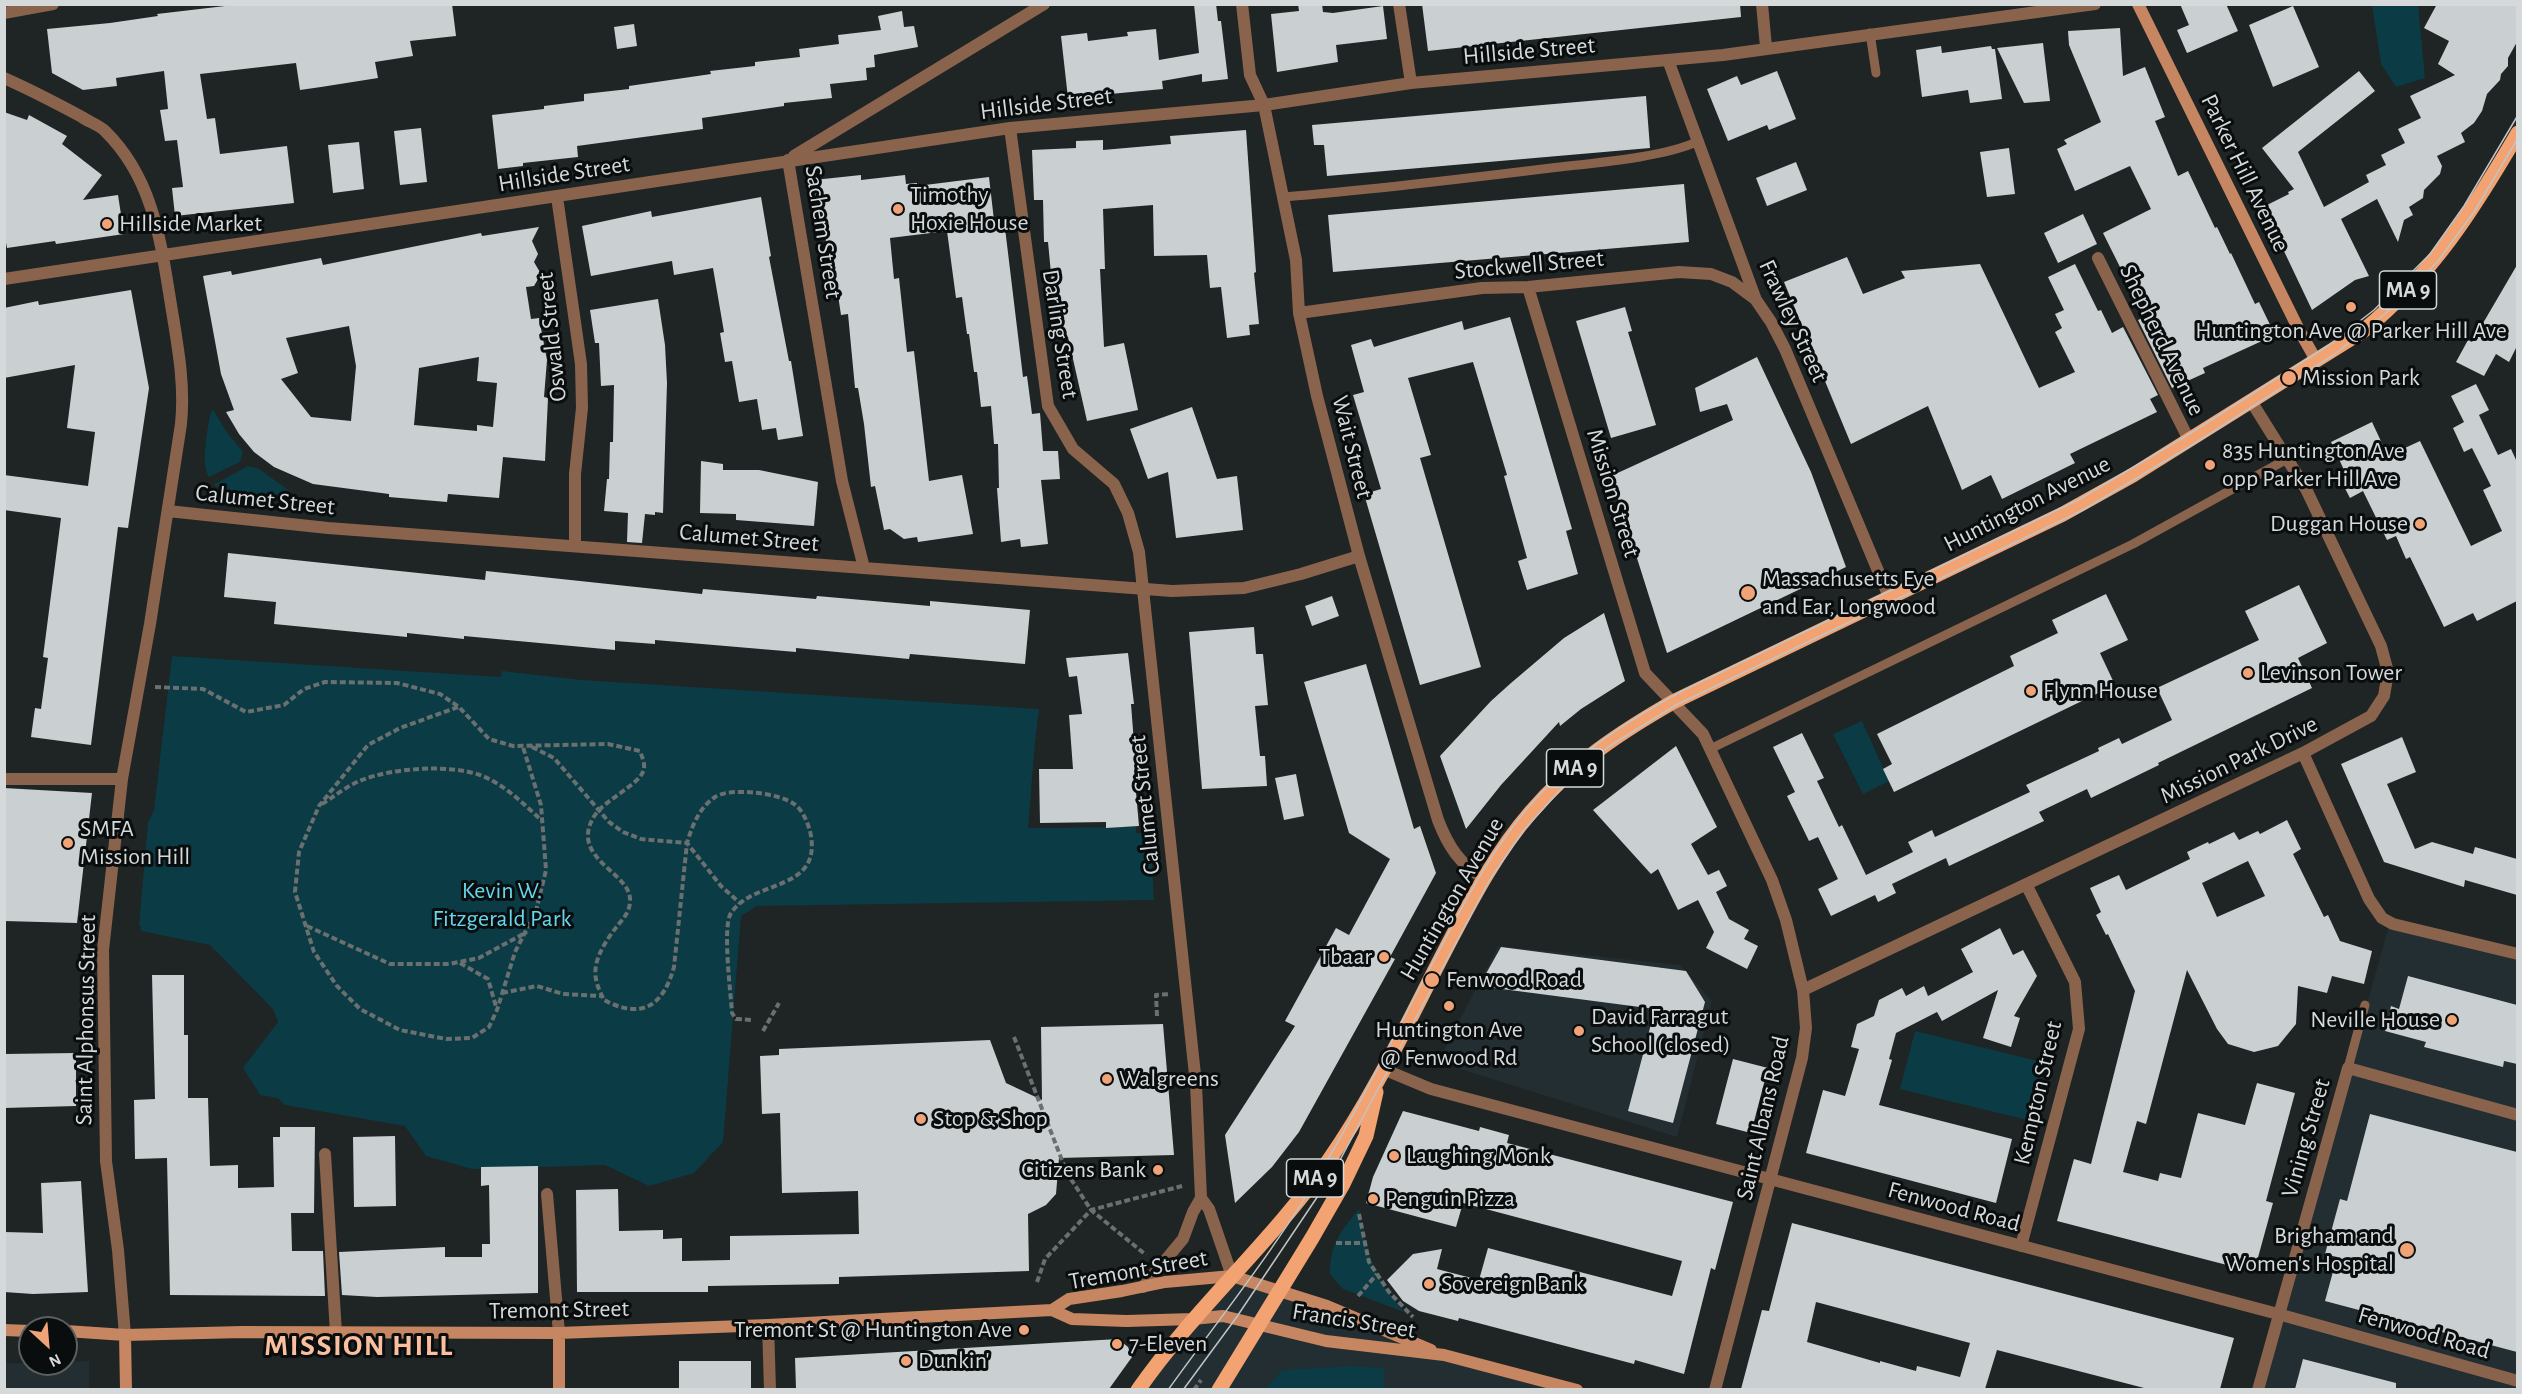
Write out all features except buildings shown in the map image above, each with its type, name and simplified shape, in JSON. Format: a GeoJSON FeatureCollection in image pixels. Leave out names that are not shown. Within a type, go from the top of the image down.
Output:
{"type":"FeatureCollection","features":[{"type":"Feature","properties":{"kind":"main road","name":"Parker Hill Avenue"},"geometry":{"type":"LineString","coordinates":[[2138,4],[2316,360]]}},
{"type":"Feature","properties":{"kind":"main road","name":"Huntington Avenue"},"geometry":{"type":"LineString","coordinates":[[1138,1389],[1160,1358],[1322,1169],[1383,1069],[1484,878],[1530,813],[1574,768],[1622,731],[1672,702],[2063,514],[2189,440],[2363,331],[2395,304],[2422,276],[2470,211],[2517,133]]}},
{"type":"Feature","properties":{"kind":"main road","name":"Huntington Avenue"},"geometry":{"type":"LineString","coordinates":[[1219,1389],[1343,1184],[1366,1136],[1383,1069]]}},
{"type":"Feature","properties":{"kind":"main road","name":"Tremont Street"},"geometry":{"type":"LineString","coordinates":[[1052,1310],[1070,1299],[1165,1282],[1232,1276]]}},
{"type":"Feature","properties":{"kind":"main road","name":"Francis Street"},"geometry":{"type":"LineString","coordinates":[[1232,1276],[1338,1310],[1444,1355]]}},
{"type":"Feature","properties":{"kind":"main road","name":"Tremont Street"},"geometry":{"type":"LineString","coordinates":[[78,1332],[125,1335],[242,1332],[559,1333],[768,1326],[1052,1310],[1072,1319],[1126,1321],[1223,1316],[1259,1325]]}},
{"type":"Feature","properties":{"kind":"main road","name":"Francis Street"},"geometry":{"type":"LineString","coordinates":[[1259,1325],[1326,1341],[1444,1355],[1577,1389]]}},
{"type":"Feature","properties":{"kind":"main road"},"geometry":{"type":"LineString","coordinates":[[559,1333],[560,1389]]}},
{"type":"Feature","properties":{"kind":"main road","name":"Saint Alphonsus Street"},"geometry":{"type":"LineString","coordinates":[[125,1335],[126,1389]]}},
{"type":"Feature","properties":{"kind":"street"},"geometry":{"type":"LineString","coordinates":[[4,13],[53,4]]}},
{"type":"Feature","properties":{"kind":"street","name":"Sachem Street"},"geometry":{"type":"LineString","coordinates":[[864,568],[842,481],[788,160],[1044,4]]}},
{"type":"Feature","properties":{"kind":"street","name":"Wait Street"},"geometry":{"type":"LineString","coordinates":[[1242,4],[1250,75],[1264,105],[1296,260],[1299,313],[1329,444],[1359,556],[1442,830],[1453,852],[1470,869],[1484,878]]}},
{"type":"Feature","properties":{"kind":"street"},"geometry":{"type":"LineString","coordinates":[[1399,4],[1411,83]]}},
{"type":"Feature","properties":{"kind":"street"},"geometry":{"type":"LineString","coordinates":[[1762,4],[1766,47]]}},
{"type":"Feature","properties":{"kind":"street","name":"Hillside Street"},"geometry":{"type":"LineString","coordinates":[[4,279],[1010,128],[1264,105],[1411,83],[1723,55],[1766,47],[2096,4]]}},
{"type":"Feature","properties":{"kind":"street","name":"Frawley Street"},"geometry":{"type":"LineString","coordinates":[[1668,60],[1756,300],[1785,348],[1889,597]]}},
{"type":"Feature","properties":{"kind":"street","name":"Calumet Street"},"geometry":{"type":"LineString","coordinates":[[4,78],[44,96],[103,130],[129,161],[140,179],[158,227],[180,365],[183,401],[168,511],[308,526],[1144,590],[1196,1084],[1201,1198],[1209,1209],[1232,1276]]}},
{"type":"Feature","properties":{"kind":"street","name":"Darling Street"},"geometry":{"type":"LineString","coordinates":[[1010,128],[1048,406],[1073,449],[1114,484],[1128,513],[1139,552],[1144,590]]}},
{"type":"Feature","properties":{"kind":"street","name":"Oswald Street"},"geometry":{"type":"LineString","coordinates":[[557,197],[580,364],[582,408],[575,474],[575,546]]}},
{"type":"Feature","properties":{"kind":"street","name":"Shepherd Avenue"},"geometry":{"type":"LineString","coordinates":[[2098,258],[2189,440]]}},
{"type":"Feature","properties":{"kind":"street","name":"Stockwell Street"},"geometry":{"type":"LineString","coordinates":[[1299,313],[1482,288],[1528,287],[1679,272],[1711,274],[1732,282],[1756,300]]}},
{"type":"Feature","properties":{"kind":"street","name":"Mission Street"},"geometry":{"type":"LineString","coordinates":[[1528,287],[1645,673],[1672,702]]}},
{"type":"Feature","properties":{"kind":"street","name":"Mission Park Drive"},"geometry":{"type":"LineString","coordinates":[[1803,990],[2027,886],[2303,753],[2371,716],[2379,707],[2384,696],[2388,672],[2381,646],[2306,489],[2251,401]]}},
{"type":"Feature","properties":{"kind":"street","name":"Saint Alphonsus Street"},"geometry":{"type":"LineString","coordinates":[[125,1335],[118,1250],[106,1161],[104,962],[122,779],[168,511]]}},
{"type":"Feature","properties":{"kind":"street"},"geometry":{"type":"LineString","coordinates":[[1144,590],[1244,588],[1359,556]]}},
{"type":"Feature","properties":{"kind":"street","name":"Saint Albans Road"},"geometry":{"type":"LineString","coordinates":[[1672,702],[1703,734],[1772,880],[1786,920],[1803,990],[1806,1028],[1803,1058],[1772,1181],[1715,1389]]}},
{"type":"Feature","properties":{"kind":"street"},"geometry":{"type":"LineString","coordinates":[[2303,753],[2369,899],[2382,918],[2405,928],[2517,954]]}},
{"type":"Feature","properties":{"kind":"street"},"geometry":{"type":"LineString","coordinates":[[4,779],[122,779]]}},
{"type":"Feature","properties":{"kind":"street","name":"Kempton Street"},"geometry":{"type":"LineString","coordinates":[[2021,1246],[2079,1029],[2076,982],[2027,886]]}},
{"type":"Feature","properties":{"kind":"street","name":"Vining Street"},"geometry":{"type":"LineString","coordinates":[[2258,1389],[2348,1068],[2517,1115]]}},
{"type":"Feature","properties":{"kind":"street","name":"Fenwood Road"},"geometry":{"type":"LineString","coordinates":[[1383,1069],[1431,1089],[2278,1314],[2517,1381]]}},
{"type":"Feature","properties":{"kind":"street"},"geometry":{"type":"LineString","coordinates":[[325,1154],[336,1333]]}},
{"type":"Feature","properties":{"kind":"street"},"geometry":{"type":"LineString","coordinates":[[547,1194],[559,1333]]}},
{"type":"Feature","properties":{"kind":"street"},"geometry":{"type":"LineString","coordinates":[[1143,1287],[1182,1239],[1192,1212],[1201,1198]]}},
{"type":"Feature","properties":{"kind":"street"},"geometry":{"type":"LineString","coordinates":[[768,1326],[770,1389]]}},
{"type":"Feature","properties":{"kind":"lane"},"geometry":{"type":"LineString","coordinates":[[1870,33],[1876,74]]}},
{"type":"Feature","properties":{"kind":"lane"},"geometry":{"type":"LineString","coordinates":[[1283,197],[1402,187],[1578,165],[1682,149],[1699,141]]}},
{"type":"Feature","properties":{"kind":"lane"},"geometry":{"type":"LineString","coordinates":[[1710,749],[2133,544],[2287,459]]}},
{"type":"Feature","properties":{"kind":"lane"},"geometry":{"type":"LineString","coordinates":[[2348,1068],[2365,1005]]}},
{"type":"Feature","properties":{"kind":"path"},"geometry":{"type":"LineString","coordinates":[[163,687],[203,688],[246,712],[284,705],[304,688],[325,682],[397,683],[416,686],[440,694],[459,707],[489,739],[523,747],[608,744],[640,751],[644,769],[640,777],[599,810],[591,821],[589,833],[592,848],[598,860],[629,890],[631,901],[628,913],[600,953],[595,978],[604,1000],[619,1008],[634,1010],[653,1004],[663,995],[674,967],[687,843],[692,825],[716,796],[735,792],[757,793],[778,797],[795,804],[805,817],[810,832],[809,863],[802,872],[792,878],[740,903],[729,915],[727,931],[732,1013],[736,1019],[752,1020]]}},
{"type":"Feature","properties":{"kind":"path"},"geometry":{"type":"LineString","coordinates":[[459,707],[400,728],[368,745],[319,806],[299,852],[295,892],[314,952],[337,986],[360,1009],[400,1030],[446,1039],[472,1038],[489,1027],[497,1010],[515,952],[536,911],[546,870],[541,805],[523,747]]}},
{"type":"Feature","properties":{"kind":"path"},"geometry":{"type":"LineString","coordinates":[[531,747],[554,758],[609,822],[623,832],[641,839],[687,843],[722,886],[740,903]]}},
{"type":"Feature","properties":{"kind":"path"},"geometry":{"type":"LineString","coordinates":[[319,806],[361,780],[405,771],[450,768],[481,775],[519,799],[543,822]]}},
{"type":"Feature","properties":{"kind":"path"},"geometry":{"type":"LineString","coordinates":[[306,926],[390,964],[449,964],[479,958],[527,932]]}},
{"type":"Feature","properties":{"kind":"path"},"geometry":{"type":"LineString","coordinates":[[459,962],[488,979],[497,1010]]}},
{"type":"Feature","properties":{"kind":"path"},"geometry":{"type":"LineString","coordinates":[[502,993],[537,986],[563,994],[602,996]]}},
{"type":"Feature","properties":{"kind":"path"},"geometry":{"type":"LineString","coordinates":[[1156,995],[1157,1016]]}},
{"type":"Feature","properties":{"kind":"path"},"geometry":{"type":"LineString","coordinates":[[763,1031],[779,1003]]}},
{"type":"Feature","properties":{"kind":"path"},"geometry":{"type":"LineString","coordinates":[[1014,1037],[1067,1173],[1091,1210],[1146,1255]]}},
{"type":"Feature","properties":{"kind":"path"},"geometry":{"type":"LineString","coordinates":[[1037,1282],[1045,1259],[1091,1210],[1182,1186]]}},
{"type":"Feature","properties":{"kind":"path"},"geometry":{"type":"LineString","coordinates":[[1359,1214],[1369,1262],[1389,1292],[1413,1317]]}},
{"type":"Feature","properties":{"kind":"path"},"geometry":{"type":"LineString","coordinates":[[1336,1243],[1364,1243]]}},
{"type":"Feature","properties":{"kind":"path"},"geometry":{"type":"LineString","coordinates":[[1358,1296],[1377,1274]]}},
{"type":"Feature","properties":{"kind":"shaded area","name":"Brigham and Women's Hospital"},"geometry":{"type":"Polygon","coordinates":[[[2390,922],[2517,955],[2517,1389],[2258,1390],[2390,922]]]}},
{"type":"Feature","properties":{"kind":"shaded area","name":"David Farragut School (closed)"},"geometry":{"type":"Polygon","coordinates":[[[1498,946],[1680,965],[1712,1001],[1677,1137],[1438,1062],[1498,946]]]}},
{"type":"Feature","properties":{"kind":"shaded area"},"geometry":{"type":"Polygon","coordinates":[[[1232,1276],[1444,1355],[1577,1390],[1138,1390],[1232,1276]]]}},
{"type":"Feature","properties":{"kind":"shaded area"},"geometry":{"type":"Polygon","coordinates":[[[78,1361],[89,1361],[89,1389],[5,1389],[5,1363],[18,1363],[18,1376],[78,1376],[78,1361]]]}},
{"type":"Feature","properties":{"kind":"green space"},"geometry":{"type":"Polygon","coordinates":[[[2372,5],[2418,5],[2425,78],[2396,87],[2381,64],[2372,5]]]}},
{"type":"Feature","properties":{"kind":"green space"},"geometry":{"type":"Polygon","coordinates":[[[211,411],[214,411],[243,452],[240,462],[209,477],[206,471],[205,455],[211,411]]]}},
{"type":"Feature","properties":{"kind":"green space"},"geometry":{"type":"Polygon","coordinates":[[[248,466],[259,469],[291,492],[290,496],[230,492],[213,485],[248,466]]]}},
{"type":"Feature","properties":{"kind":"green space","name":"Kevin W. Fitzgerald Park"},"geometry":{"type":"Polygon","coordinates":[[[172,656],[501,677],[502,671],[582,680],[1039,709],[1028,828],[1136,827],[1136,833],[1150,834],[1154,900],[757,906],[741,916],[723,1142],[694,1173],[649,1186],[605,1165],[472,1169],[426,1156],[405,1126],[285,1105],[278,1098],[260,1095],[243,1068],[278,1022],[273,1009],[210,945],[141,931],[141,926],[139,926],[148,823],[154,810],[172,656]]]}},
{"type":"Feature","properties":{"kind":"green space"},"geometry":{"type":"Polygon","coordinates":[[[1862,721],[1889,781],[1863,794],[1833,734],[1862,721]]]}},
{"type":"Feature","properties":{"kind":"green space"},"geometry":{"type":"Polygon","coordinates":[[[1915,1031],[2042,1062],[2027,1120],[1900,1089],[1915,1031]]]}},
{"type":"Feature","properties":{"kind":"green space"},"geometry":{"type":"Polygon","coordinates":[[[1359,1209],[1373,1264],[1386,1288],[1404,1312],[1343,1289],[1330,1274],[1334,1246],[1359,1209]]]}},
{"type":"Feature","properties":{"kind":"green space"},"geometry":{"type":"Polygon","coordinates":[[[1349,1366],[1384,1368],[1384,1389],[1266,1389],[1282,1370],[1349,1366]]]}},
{"type":"Feature","properties":{"kind":"tram line"},"geometry":{"type":"LineString","coordinates":[[1168,1390],[1269,1252],[1307,1195],[1352,1116],[1481,874],[1523,813],[1556,778],[1607,737],[1662,702],[2078,500],[2186,436],[2329,345],[2374,310],[2430,254],[2464,206],[2518,115]]}},
{"type":"Feature","properties":{"kind":"tram line"},"geometry":{"type":"LineString","coordinates":[[1183,1390],[1236,1318],[1332,1175],[1489,881],[1523,831],[1563,787],[1608,747],[1676,705],[2083,510],[2192,445],[2335,354],[2397,304],[2438,261],[2474,212],[2518,138]]}},
{"type":"Feature","properties":{"kind":"place","name":"Timothy Hoxie House"},"geometry":{"type":"Point","coordinates":[898,209]}},
{"type":"Feature","properties":{"kind":"place","name":"Hillside Market"},"geometry":{"type":"Point","coordinates":[107,224]}},
{"type":"Feature","properties":{"kind":"place","name":"Huntington Ave @ Parker Hill Ave"},"geometry":{"type":"Point","coordinates":[2351,307]}},
{"type":"Feature","properties":{"kind":"place","name":"Mission Park"},"geometry":{"type":"Point","coordinates":[2289,378]}},
{"type":"Feature","properties":{"kind":"place","name":"835 Huntington Ave opp Parker Hill Ave"},"geometry":{"type":"Point","coordinates":[2210,465]}},
{"type":"Feature","properties":{"kind":"place","name":"Duggan House"},"geometry":{"type":"Point","coordinates":[2420,524]}},
{"type":"Feature","properties":{"kind":"place","name":"Massachusetts Eye and Ear, Longwood"},"geometry":{"type":"Point","coordinates":[1748,593]}},
{"type":"Feature","properties":{"kind":"place","name":"Levinson Tower"},"geometry":{"type":"Point","coordinates":[2248,673]}},
{"type":"Feature","properties":{"kind":"place","name":"Flynn House"},"geometry":{"type":"Point","coordinates":[2031,691]}},
{"type":"Feature","properties":{"kind":"place","name":"SMFA Mission Hill"},"geometry":{"type":"Point","coordinates":[68,843]}},
{"type":"Feature","properties":{"kind":"place","name":"Tbaar"},"geometry":{"type":"Point","coordinates":[1384,957]}},
{"type":"Feature","properties":{"kind":"place","name":"Fenwood Road"},"geometry":{"type":"Point","coordinates":[1432,980]}},
{"type":"Feature","properties":{"kind":"place","name":"Huntington Ave @ Fenwood Rd"},"geometry":{"type":"Point","coordinates":[1449,1006]}},
{"type":"Feature","properties":{"kind":"place","name":"Neville House"},"geometry":{"type":"Point","coordinates":[2452,1020]}},
{"type":"Feature","properties":{"kind":"place","name":"David Farragut School (closed)"},"geometry":{"type":"Point","coordinates":[1579,1031]}},
{"type":"Feature","properties":{"kind":"place","name":"Walgreens"},"geometry":{"type":"Point","coordinates":[1107,1079]}},
{"type":"Feature","properties":{"kind":"place","name":"Stop & Shop"},"geometry":{"type":"Point","coordinates":[921,1119]}},
{"type":"Feature","properties":{"kind":"place","name":"Laughing Monk"},"geometry":{"type":"Point","coordinates":[1394,1156]}},
{"type":"Feature","properties":{"kind":"place","name":"Citizens Bank"},"geometry":{"type":"Point","coordinates":[1158,1170]}},
{"type":"Feature","properties":{"kind":"place","name":"Penguin Pizza"},"geometry":{"type":"Point","coordinates":[1373,1199]}},
{"type":"Feature","properties":{"kind":"place","name":"Brigham and Women's Hospital"},"geometry":{"type":"Point","coordinates":[2407,1250]}},
{"type":"Feature","properties":{"kind":"place","name":"Sovereign Bank"},"geometry":{"type":"Point","coordinates":[1429,1284]}},
{"type":"Feature","properties":{"kind":"place","name":"Tremont St @ Huntington Ave"},"geometry":{"type":"Point","coordinates":[1024,1330]}},
{"type":"Feature","properties":{"kind":"place","name":"7-Eleven"},"geometry":{"type":"Point","coordinates":[1117,1344]}},
{"type":"Feature","properties":{"kind":"place","name":"Dunkin'"},"geometry":{"type":"Point","coordinates":[906,1361]}},
{"type":"Feature","properties":{"kind":"district","name":"MISSION HILL"},"geometry":{"type":"Point","coordinates":[359,1346]}}]}
